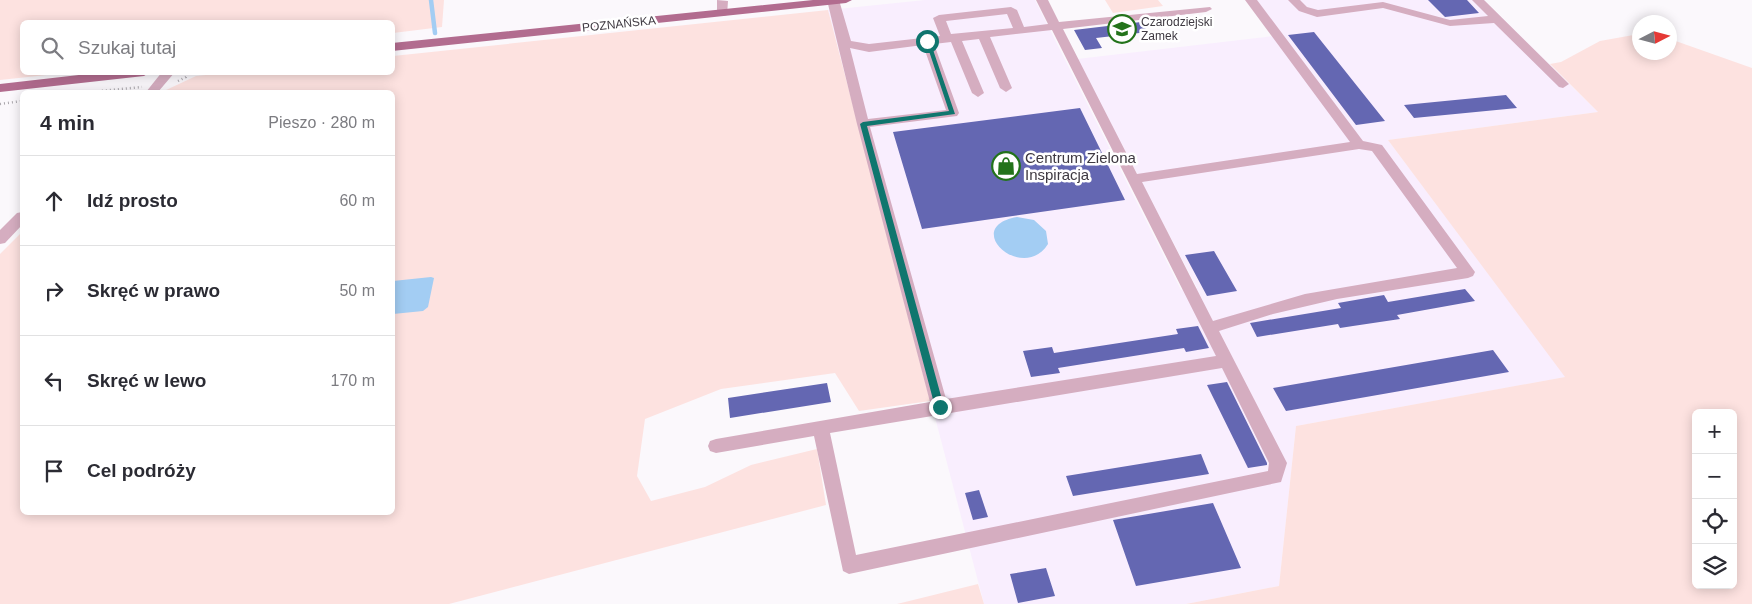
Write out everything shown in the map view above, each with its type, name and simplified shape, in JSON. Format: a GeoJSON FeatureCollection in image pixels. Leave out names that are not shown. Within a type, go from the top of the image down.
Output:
{"type":"FeatureCollection","features":[{"type":"Feature","properties":{"kind":"main road","name":"POZNAŃSKA"},"geometry":{"type":"LineString","coordinates":[[395,47],[722,7],[846,0]]}},
{"type":"Feature","properties":{"kind":"main road"},"geometry":{"type":"LineString","coordinates":[[0,88],[117,75]]}},
{"type":"Feature","properties":{"kind":"street"},"geometry":{"type":"LineString","coordinates":[[821,428],[849,565],[1275,477],[1278,463],[1042,0]]}},
{"type":"Feature","properties":{"kind":"street"},"geometry":{"type":"LineString","coordinates":[[1251,0],[1359,145]]}},
{"type":"Feature","properties":{"kind":"street"},"geometry":{"type":"LineString","coordinates":[[1294,0],[1303,9],[1317,14],[1383,6],[1450,23],[1461,24],[1498,19]]}},
{"type":"Feature","properties":{"kind":"street"},"geometry":{"type":"LineString","coordinates":[[1478,0],[1563,84]]}},
{"type":"Feature","properties":{"kind":"street"},"geometry":{"type":"LineString","coordinates":[[833,1],[844,39],[845,54],[863,124],[940,407]]}},
{"type":"Feature","properties":{"kind":"street"},"geometry":{"type":"LineString","coordinates":[[844,39],[852,46],[869,48],[1206,8]]}},
{"type":"Feature","properties":{"kind":"street"},"geometry":{"type":"LineString","coordinates":[[978,93],[939,18],[1011,10],[1020,30]]}},
{"type":"Feature","properties":{"kind":"street"},"geometry":{"type":"LineString","coordinates":[[982,34],[1006,88]]}},
{"type":"Feature","properties":{"kind":"street"},"geometry":{"type":"LineString","coordinates":[[863,124],[953,113],[927,41]]}},
{"type":"Feature","properties":{"kind":"street"},"geometry":{"type":"LineString","coordinates":[[147,90],[165,75]]}},
{"type":"Feature","properties":{"kind":"street"},"geometry":{"type":"LineString","coordinates":[[1132,179],[1369,145],[1378,148],[1468,272],[1344,290],[1250,313],[1209,328]]}},
{"type":"Feature","properties":{"kind":"street"},"geometry":{"type":"LineString","coordinates":[[0,239],[20,219]]}},
{"type":"Feature","properties":{"kind":"street"},"geometry":{"type":"LineString","coordinates":[[716,446],[940,407],[1226,361]]}},
{"type":"Feature","properties":{"kind":"path"},"geometry":{"type":"LineString","coordinates":[[0,102],[20,101]]}},
{"type":"Feature","properties":{"kind":"shaded area"},"geometry":{"type":"Polygon","coordinates":[[[0,0],[444,0],[442,27],[395,33],[395,20],[20,20],[20,75],[46,75],[0,80],[0,0]]]}},
{"type":"Feature","properties":{"kind":"shaded area"},"geometry":{"type":"Polygon","coordinates":[[[925,0],[1035,0],[1181,290],[1197,288],[1077,59],[1274,36],[1248,0],[1484,0],[1598,112],[1388,140],[1566,377],[1296,426],[1279,586],[1186,604],[984,604],[828,10],[925,0]]]}},
{"type":"Feature","properties":{"kind":"shaded area"},"geometry":{"type":"Polygon","coordinates":[[[1105,0],[1158,0],[1163,6],[1113,13],[1105,0]]]}},
{"type":"Feature","properties":{"kind":"shaded area"},"geometry":{"type":"Polygon","coordinates":[[[828,10],[930,401],[859,411],[835,373],[721,389],[645,419],[637,476],[651,501],[705,487],[751,465],[817,449],[826,505],[449,604],[0,604],[0,254],[20,234],[20,515],[395,515],[395,90],[166,90],[196,76],[206,75],[395,75],[395,56],[828,10]]]}},
{"type":"Feature","properties":{"kind":"shaded area"},"geometry":{"type":"Polygon","coordinates":[[[1632,35],[1632,60],[1677,60],[1677,41],[1752,68],[1752,604],[1186,604],[1279,586],[1296,426],[1565,377],[1388,140],[1598,112],[1550,64],[1561,62],[1600,41],[1632,35]]]}},
{"type":"Feature","properties":{"kind":"shaded area"},"geometry":{"type":"Polygon","coordinates":[[[978,584],[984,604],[897,604],[978,584]]]}},
{"type":"Feature","properties":{"kind":"water"},"geometry":{"type":"Polygon","coordinates":[[[1017,217],[1034,220],[1046,231],[1048,244],[1037,255],[1025,258],[1012,256],[1002,249],[995,240],[994,231],[1001,223],[1017,217]]]}},
{"type":"Feature","properties":{"kind":"water"},"geometry":{"type":"Polygon","coordinates":[[[434,278],[428,307],[423,311],[395,314],[395,281],[434,278]]]}},
{"type":"Feature","properties":{"kind":"building"},"geometry":{"type":"Polygon","coordinates":[[[1428,0],[1467,0],[1479,13],[1445,17],[1428,0]]]}},
{"type":"Feature","properties":{"kind":"building"},"geometry":{"type":"Polygon","coordinates":[[[1141,22],[1148,32],[1096,38],[1102,48],[1085,50],[1074,30],[1141,22]]]}},
{"type":"Feature","properties":{"kind":"building"},"geometry":{"type":"Polygon","coordinates":[[[1314,32],[1385,121],[1356,125],[1288,35],[1314,32]]]}},
{"type":"Feature","properties":{"kind":"building"},"geometry":{"type":"Polygon","coordinates":[[[1506,95],[1517,108],[1414,118],[1404,105],[1506,95]]]}},
{"type":"Feature","properties":{"kind":"building","name":"Centrum Zielona Inspiracja"},"geometry":{"type":"Polygon","coordinates":[[[1080,108],[1125,200],[922,229],[893,132],[1080,108]]]}},
{"type":"Feature","properties":{"kind":"building"},"geometry":{"type":"Polygon","coordinates":[[[1214,251],[1237,291],[1207,296],[1185,255],[1214,251]]]}},
{"type":"Feature","properties":{"kind":"building"},"geometry":{"type":"Polygon","coordinates":[[[1465,289],[1475,301],[1397,315],[1400,319],[1340,328],[1338,324],[1257,337],[1250,323],[1341,308],[1338,303],[1384,295],[1388,302],[1465,289]]]}},
{"type":"Feature","properties":{"kind":"building"},"geometry":{"type":"Polygon","coordinates":[[[1198,326],[1209,348],[1186,352],[1184,348],[1058,368],[1060,373],[1031,377],[1023,351],[1052,347],[1054,353],[1178,334],[1176,329],[1198,326]]]}},
{"type":"Feature","properties":{"kind":"building"},"geometry":{"type":"Polygon","coordinates":[[[1493,350],[1509,372],[1286,411],[1273,388],[1493,350]]]}},
{"type":"Feature","properties":{"kind":"building"},"geometry":{"type":"Polygon","coordinates":[[[1227,382],[1267,465],[1248,468],[1207,385],[1227,382]]]}},
{"type":"Feature","properties":{"kind":"building"},"geometry":{"type":"Polygon","coordinates":[[[827,383],[831,402],[730,418],[728,398],[827,383]]]}},
{"type":"Feature","properties":{"kind":"building"},"geometry":{"type":"Polygon","coordinates":[[[1201,454],[1209,474],[1073,496],[1066,476],[1201,454]]]}},
{"type":"Feature","properties":{"kind":"building"},"geometry":{"type":"Polygon","coordinates":[[[979,490],[988,517],[973,520],[965,493],[979,490]]]}},
{"type":"Feature","properties":{"kind":"building"},"geometry":{"type":"Polygon","coordinates":[[[1213,503],[1241,568],[1136,586],[1113,520],[1213,503]]]}},
{"type":"Feature","properties":{"kind":"building"},"geometry":{"type":"Polygon","coordinates":[[[1046,568],[1055,596],[1018,603],[1010,574],[1046,568]]]}},
{"type":"Feature","properties":{"kind":"waterway"},"geometry":{"type":"LineString","coordinates":[[431,0],[435,33]]}},
{"type":"Feature","properties":{"kind":"place","name":"Czarodziejski Zamek"},"geometry":{"type":"Point","coordinates":[1122,29]}},
{"type":"Feature","properties":{"kind":"place","name":"Centrum Zielona Inspiracja"},"geometry":{"type":"Point","coordinates":[1006,166]}},
{"type":"Feature","properties":{"kind":"route"},"geometry":{"type":"LineString","coordinates":[[927,41],[953,113],[863,124],[940,407]]}}]}
